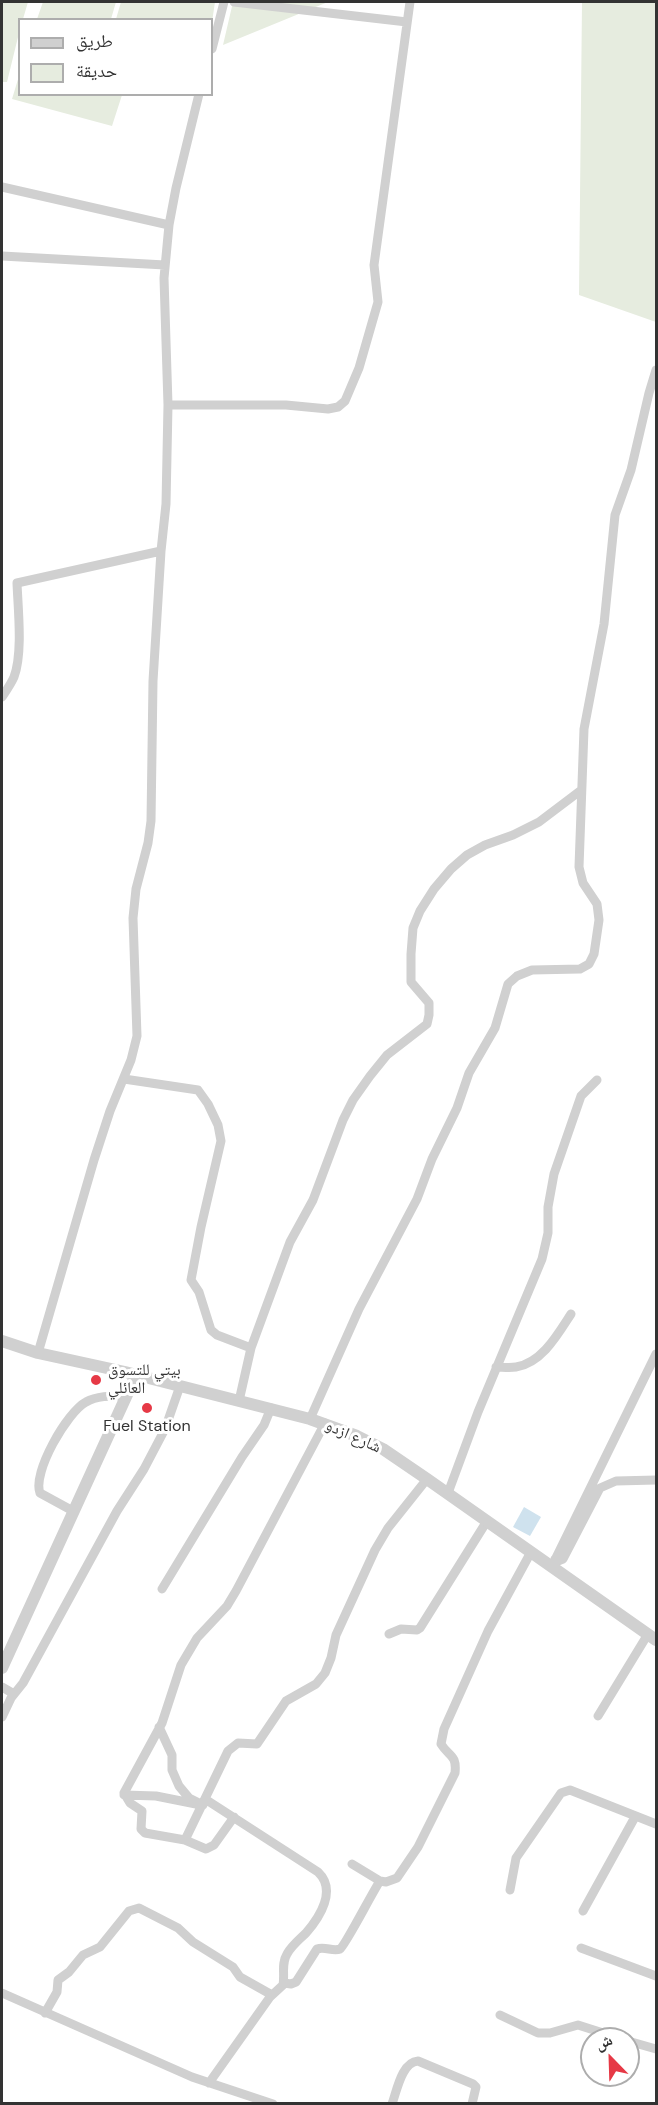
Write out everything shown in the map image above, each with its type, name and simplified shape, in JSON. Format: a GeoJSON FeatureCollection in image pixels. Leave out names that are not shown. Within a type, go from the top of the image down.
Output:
{"type":"FeatureCollection","features":[{"type":"Feature","properties":{"kind":"street"},"geometry":{"type":"LineString","coordinates":[[213,44],[224,2]]}},
{"type":"Feature","properties":{"kind":"street"},"geometry":{"type":"LineString","coordinates":[[234,2],[407,22]]}},
{"type":"Feature","properties":{"kind":"street"},"geometry":{"type":"LineString","coordinates":[[168,405],[286,405],[328,409],[338,407],[345,401],[359,368],[378,302],[374,265],[410,2]]}},
{"type":"Feature","properties":{"kind":"street"},"geometry":{"type":"LineString","coordinates":[[38,1353],[94,1160],[110,1111],[131,1060],[137,1036],[133,918],[136,890],[151,821],[153,681],[166,504],[168,405],[163,303],[165,265],[176,188],[199,96]]}},
{"type":"Feature","properties":{"kind":"street"},"geometry":{"type":"LineString","coordinates":[[2,187],[169,225]]}},
{"type":"Feature","properties":{"kind":"street"},"geometry":{"type":"LineString","coordinates":[[2,256],[165,265]]}},
{"type":"Feature","properties":{"kind":"street"},"geometry":{"type":"LineString","coordinates":[[310,1419],[359,1309],[417,1199],[432,1159],[457,1108],[469,1073],[495,1028],[508,984],[517,976],[532,970],[580,969],[589,964],[594,954],[599,920],[597,904],[583,883],[579,867],[584,729],[603,624],[615,515],[631,470],[649,393],[657,370]]}},
{"type":"Feature","properties":{"kind":"street"},"geometry":{"type":"LineString","coordinates":[[2,698],[14,676],[16,666],[19,637],[17,583],[161,551]]}},
{"type":"Feature","properties":{"kind":"street"},"geometry":{"type":"LineString","coordinates":[[239,1401],[251,1348],[290,1242],[313,1200],[343,1120],[353,1100],[387,1055],[427,1024],[429,1003],[415,989],[410,978],[413,928],[420,911],[445,876],[467,855],[539,822],[580,791]]}},
{"type":"Feature","properties":{"kind":"street"},"geometry":{"type":"LineString","coordinates":[[124,1079],[198,1090],[218,1125],[221,1142],[191,1280],[199,1292],[211,1330],[217,1335],[251,1348]]}},
{"type":"Feature","properties":{"kind":"street"},"geometry":{"type":"LineString","coordinates":[[448,1493],[496,1367],[542,1259],[548,1233],[548,1207],[554,1174],[571,1130],[578,1104],[585,1091],[597,1080]]}},
{"type":"Feature","properties":{"kind":"street"},"geometry":{"type":"LineString","coordinates":[[496,1367],[516,1367],[529,1363],[540,1355],[571,1314]]}},
{"type":"Feature","properties":{"kind":"street","name":"شارع ازدو"},"geometry":{"type":"LineString","coordinates":[[2,1341],[38,1353],[271,1408],[325,1423],[370,1442],[448,1493],[531,1552],[553,1563],[652,1637]]}},
{"type":"Feature","properties":{"kind":"street"},"geometry":{"type":"LineString","coordinates":[[553,1563],[657,1354]]}},
{"type":"Feature","properties":{"kind":"street"},"geometry":{"type":"LineString","coordinates":[[2,1668],[136,1375]]}},
{"type":"Feature","properties":{"kind":"street"},"geometry":{"type":"LineString","coordinates":[[2,1717],[117,1511],[144,1469],[165,1429],[180,1386]]}},
{"type":"Feature","properties":{"kind":"street"},"geometry":{"type":"LineString","coordinates":[[73,1510],[40,1493],[37,1486],[60,1430],[77,1407],[89,1400],[127,1396]]}},
{"type":"Feature","properties":{"kind":"street"},"geometry":{"type":"LineString","coordinates":[[162,1589],[264,1425],[271,1408]]}},
{"type":"Feature","properties":{"kind":"street"},"geometry":{"type":"LineString","coordinates":[[124,1795],[126,1787],[159,1727],[181,1665],[197,1638],[226,1606],[236,1591],[325,1423]]}},
{"type":"Feature","properties":{"kind":"street"},"geometry":{"type":"LineString","coordinates":[[185,1840],[232,1746],[244,1742],[257,1744],[286,1701],[321,1679],[329,1665],[336,1635],[375,1550],[387,1528],[427,1479]]}},
{"type":"Feature","properties":{"kind":"street"},"geometry":{"type":"LineString","coordinates":[[553,1563],[563,1558],[600,1488],[616,1481],[657,1480]]}},
{"type":"Feature","properties":{"kind":"street"},"geometry":{"type":"LineString","coordinates":[[389,1634],[401,1629],[417,1630],[420,1628],[487,1521]]}},
{"type":"Feature","properties":{"kind":"street"},"geometry":{"type":"LineString","coordinates":[[352,1864],[380,1881],[393,1881],[402,1873],[451,1783],[456,1764],[453,1756],[441,1744],[444,1729],[488,1631],[531,1552]]}},
{"type":"Feature","properties":{"kind":"street"},"geometry":{"type":"LineString","coordinates":[[598,1716],[652,1637]]}},
{"type":"Feature","properties":{"kind":"street"},"geometry":{"type":"LineString","coordinates":[[2,1687],[14,1694]]}},
{"type":"Feature","properties":{"kind":"street"},"geometry":{"type":"LineString","coordinates":[[159,1727],[172,1755],[172,1770],[179,1786],[189,1798],[204,1802],[234,1817],[302,1860],[322,1875],[326,1884],[326,1900],[312,1925],[294,1944],[285,1959],[284,1983],[272,1995],[209,2083]]}},
{"type":"Feature","properties":{"kind":"street"},"geometry":{"type":"LineString","coordinates":[[510,1890],[516,1858],[529,1836],[561,1793],[565,1791],[570,1790],[657,1824]]}},
{"type":"Feature","properties":{"kind":"street"},"geometry":{"type":"LineString","coordinates":[[124,1795],[156,1796],[190,1804],[204,1802]]}},
{"type":"Feature","properties":{"kind":"street"},"geometry":{"type":"LineString","coordinates":[[124,1795],[130,1803],[142,1811],[141,1828],[145,1833],[185,1840],[206,1849],[210,1849],[234,1817]]}},
{"type":"Feature","properties":{"kind":"street"},"geometry":{"type":"LineString","coordinates":[[583,1911],[635,1817]]}},
{"type":"Feature","properties":{"kind":"street"},"geometry":{"type":"LineString","coordinates":[[284,1983],[296,1982],[317,1949],[324,1947],[335,1950],[344,1946],[380,1881]]}},
{"type":"Feature","properties":{"kind":"street"},"geometry":{"type":"LineString","coordinates":[[45,2013],[57,1992],[58,1980],[69,1972],[83,1955],[100,1947],[129,1911],[139,1908],[178,1928],[193,1942],[233,1967],[240,1977],[272,1995]]}},
{"type":"Feature","properties":{"kind":"street"},"geometry":{"type":"LineString","coordinates":[[581,1948],[657,1976]]}},
{"type":"Feature","properties":{"kind":"street"},"geometry":{"type":"LineString","coordinates":[[2,1993],[209,2083],[273,2103]]}},
{"type":"Feature","properties":{"kind":"street"},"geometry":{"type":"LineString","coordinates":[[500,2015],[538,2033],[550,2033],[578,2025],[584,2027]]}},
{"type":"Feature","properties":{"kind":"street"},"geometry":{"type":"LineString","coordinates":[[640,2044],[657,2049]]}},
{"type":"Feature","properties":{"kind":"street"},"geometry":{"type":"LineString","coordinates":[[392,2103],[407,2065],[418,2061],[473,2084],[476,2091],[472,2103]]}},
{"type":"Feature","properties":{"kind":"green space"},"geometry":{"type":"Polygon","coordinates":[[[2,2],[28,2],[23,18],[18,18],[18,37],[7,82],[2,82],[2,2]]]}},
{"type":"Feature","properties":{"kind":"green space"},"geometry":{"type":"Polygon","coordinates":[[[43,2],[116,2],[111,18],[37,18],[43,2]]]}},
{"type":"Feature","properties":{"kind":"green space"},"geometry":{"type":"Polygon","coordinates":[[[121,2],[215,2],[213,18],[116,18],[121,2]]]}},
{"type":"Feature","properties":{"kind":"green space"},"geometry":{"type":"Polygon","coordinates":[[[233,2],[328,2],[223,45],[233,2]]]}},
{"type":"Feature","properties":{"kind":"green space"},"geometry":{"type":"Polygon","coordinates":[[[582,2],[656,2],[656,322],[579,295],[582,2]]]}},
{"type":"Feature","properties":{"kind":"green space"},"geometry":{"type":"Polygon","coordinates":[[[18,79],[18,96],[122,96],[112,126],[12,99],[18,79]]]}},
{"type":"Feature","properties":{"kind":"water"},"geometry":{"type":"Polygon","coordinates":[[[524,1507],[541,1517],[530,1536],[513,1527],[524,1507]]]}},
{"type":"Feature","properties":{"kind":"place","name":"بيتي للتسوق العائلي"},"geometry":{"type":"Point","coordinates":[96,1380]}},
{"type":"Feature","properties":{"kind":"place","name":"Fuel Station"},"geometry":{"type":"Point","coordinates":[147,1408]}}]}
